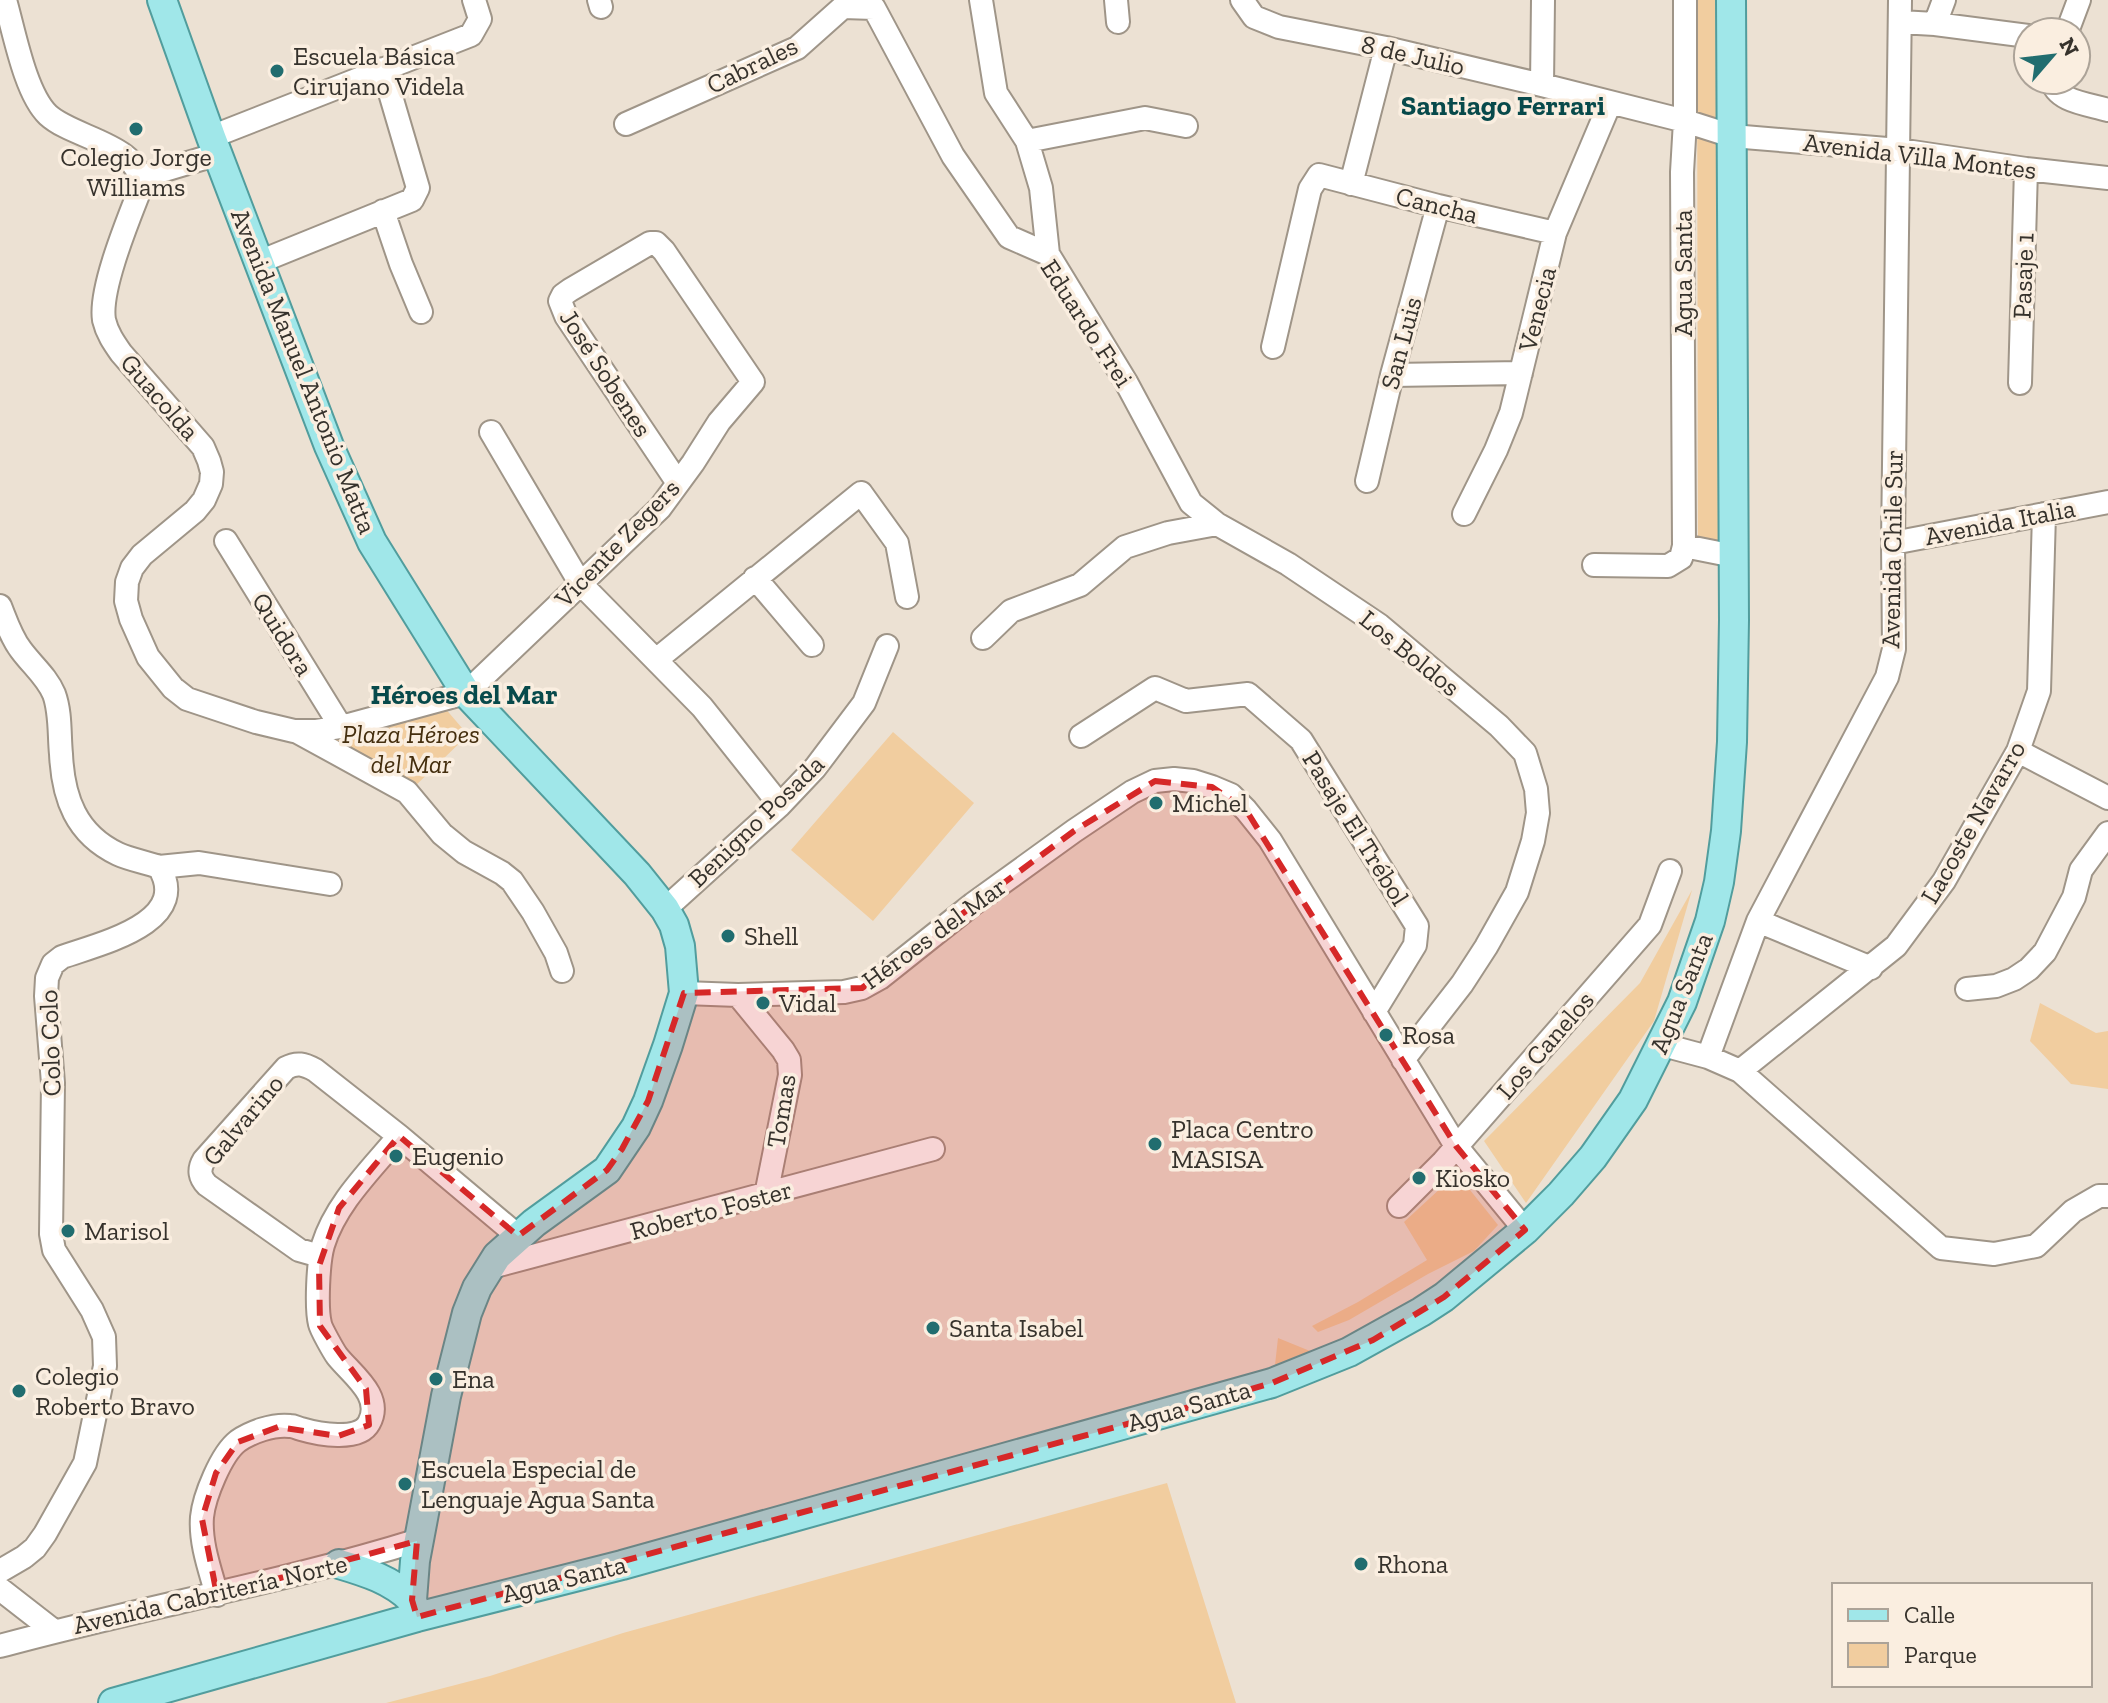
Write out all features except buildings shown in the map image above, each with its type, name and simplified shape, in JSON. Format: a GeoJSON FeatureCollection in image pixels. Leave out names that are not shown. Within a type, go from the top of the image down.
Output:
{"type":"FeatureCollection","features":[{"type":"Feature","properties":{"kind":"main road","name":"Avenida Manuel Antonio Matta"},"geometry":{"type":"LineString","coordinates":[[162,0],[214,146],[329,446],[372,542],[466,693],[637,874],[665,909],[680,946],[684,993],[648,1101],[622,1149],[607,1170],[518,1236],[497,1256],[477,1288],[460,1335],[446,1396],[413,1572],[414,1609]]}},
{"type":"Feature","properties":{"kind":"main road","name":"Agua Santa"},"geometry":{"type":"LineString","coordinates":[[113,1703],[414,1609],[622,1565],[1272,1383],[1349,1352],[1397,1327],[1444,1297],[1525,1230],[1561,1194],[1593,1157],[1633,1100],[1663,1045],[1682,1002],[1710,921],[1719,882],[1732,742],[1731,0]]}},
{"type":"Feature","properties":{"kind":"main road"},"geometry":{"type":"LineString","coordinates":[[339,1564],[392,1584],[414,1609]]}},
{"type":"Feature","properties":{"kind":"street"},"geometry":{"type":"LineString","coordinates":[[5,0],[31,90],[40,106],[50,117],[117,149],[131,161],[141,177],[383,69],[471,35],[480,19],[474,0]]}},
{"type":"Feature","properties":{"kind":"street"},"geometry":{"type":"LineString","coordinates":[[981,0],[996,93],[1027,141],[1041,188],[1048,254]]}},
{"type":"Feature","properties":{"kind":"street","name":"8 de Julio"},"geometry":{"type":"LineString","coordinates":[[1242,0],[1254,17],[1279,27],[1386,48],[1542,85],[1732,136]]}},
{"type":"Feature","properties":{"kind":"street"},"geometry":{"type":"LineString","coordinates":[[1542,85],[1543,0]]}},
{"type":"Feature","properties":{"kind":"street","name":"Agua Santa"},"geometry":{"type":"LineString","coordinates":[[1684,546],[1682,172],[1685,0]]}},
{"type":"Feature","properties":{"kind":"street"},"geometry":{"type":"LineString","coordinates":[[1935,24],[1944,0]]}},
{"type":"Feature","properties":{"kind":"street","name":"Cabrales"},"geometry":{"type":"LineString","coordinates":[[626,124],[797,48],[843,7],[874,8]]}},
{"type":"Feature","properties":{"kind":"street","name":"Eduardo Frei"},"geometry":{"type":"LineString","coordinates":[[874,8],[953,156],[1009,237],[1048,254],[1126,382],[1191,503],[1217,524]]}},
{"type":"Feature","properties":{"kind":"street"},"geometry":{"type":"LineString","coordinates":[[1900,11],[1935,24],[2012,34]]}},
{"type":"Feature","properties":{"kind":"street","name":"Avenida Chile Sur"},"geometry":{"type":"LineString","coordinates":[[1708,1057],[1758,921],[1887,677],[1894,649],[1900,11]]}},
{"type":"Feature","properties":{"kind":"street"},"geometry":{"type":"LineString","coordinates":[[1351,184],[1386,48]]}},
{"type":"Feature","properties":{"kind":"street"},"geometry":{"type":"LineString","coordinates":[[259,262],[412,200],[418,188],[383,69]]}},
{"type":"Feature","properties":{"kind":"street"},"geometry":{"type":"LineString","coordinates":[[2062,96],[2108,110]]}},
{"type":"Feature","properties":{"kind":"street","name":"Venecia"},"geometry":{"type":"LineString","coordinates":[[1464,514],[1511,413],[1555,233],[1610,103]]}},
{"type":"Feature","properties":{"kind":"street"},"geometry":{"type":"LineString","coordinates":[[1027,141],[1145,118],[1186,126]]}},
{"type":"Feature","properties":{"kind":"street","name":"Avenida Villa Montes"},"geometry":{"type":"LineString","coordinates":[[1732,136],[1899,150],[2108,178]]}},
{"type":"Feature","properties":{"kind":"street","name":"Pasaje 1"},"geometry":{"type":"LineString","coordinates":[[2020,383],[2026,169]]}},
{"type":"Feature","properties":{"kind":"street","name":"Cancha"},"geometry":{"type":"LineString","coordinates":[[1273,347],[1310,189],[1319,175],[1555,233]]}},
{"type":"Feature","properties":{"kind":"street","name":"Guacolda"},"geometry":{"type":"LineString","coordinates":[[141,177],[141,187],[118,248],[104,302],[104,320],[110,338],[121,353],[203,447],[212,472],[204,500],[142,555],[132,568],[127,582],[126,601],[131,619],[148,657],[173,688],[187,699],[294,731],[407,792],[442,834],[464,852],[512,881],[556,953],[562,971]]}},
{"type":"Feature","properties":{"kind":"street","name":"San Luis"},"geometry":{"type":"LineString","coordinates":[[1367,481],[1438,206]]}},
{"type":"Feature","properties":{"kind":"street"},"geometry":{"type":"LineString","coordinates":[[383,211],[421,312]]}},
{"type":"Feature","properties":{"kind":"street","name":"José Sobenes"},"geometry":{"type":"LineString","coordinates":[[678,483],[566,316],[560,301],[563,295],[643,246],[656,243],[753,382]]}},
{"type":"Feature","properties":{"kind":"street"},"geometry":{"type":"LineString","coordinates":[[1392,375],[1521,373]]}},
{"type":"Feature","properties":{"kind":"street","name":"Vicente Zegers"},"geometry":{"type":"LineString","coordinates":[[466,693],[660,508],[719,422],[753,382]]}},
{"type":"Feature","properties":{"kind":"street"},"geometry":{"type":"LineString","coordinates":[[491,432],[580,583],[702,707],[780,805]]}},
{"type":"Feature","properties":{"kind":"street"},"geometry":{"type":"LineString","coordinates":[[656,660],[861,493],[897,543],[907,597]]}},
{"type":"Feature","properties":{"kind":"street","name":"Avenida Italia"},"geometry":{"type":"LineString","coordinates":[[1893,543],[2108,502]]}},
{"type":"Feature","properties":{"kind":"street","name":"Lacoste Navarro"},"geometry":{"type":"LineString","coordinates":[[1740,1071],[1896,946],[1944,881],[2018,751],[2039,691],[2044,514]]}},
{"type":"Feature","properties":{"kind":"street"},"geometry":{"type":"LineString","coordinates":[[983,638],[1011,611],[1080,585],[1125,547],[1168,533],[1217,524]]}},
{"type":"Feature","properties":{"kind":"street","name":"Los Boldos"},"geometry":{"type":"LineString","coordinates":[[1217,524],[1288,564],[1379,625],[1499,726],[1525,753],[1536,789],[1538,813],[1517,892],[1462,984],[1403,1060]]}},
{"type":"Feature","properties":{"kind":"street","name":"Quidora"},"geometry":{"type":"LineString","coordinates":[[226,541],[341,727]]}},
{"type":"Feature","properties":{"kind":"street"},"geometry":{"type":"LineString","coordinates":[[1594,565],[1668,566],[1681,558],[1684,546],[1734,556]]}},
{"type":"Feature","properties":{"kind":"street"},"geometry":{"type":"LineString","coordinates":[[755,578],[812,645]]}},
{"type":"Feature","properties":{"kind":"street"},"geometry":{"type":"LineString","coordinates":[[0,606],[20,649],[47,681],[54,695],[62,779],[69,804],[83,827],[100,842],[119,854],[159,867],[199,863],[330,884]]}},
{"type":"Feature","properties":{"kind":"street","name":"Benigno Posada"},"geometry":{"type":"LineString","coordinates":[[665,909],[780,805],[815,768],[864,703],[887,646]]}},
{"type":"Feature","properties":{"kind":"street","name":"Pasaje El Trébol"},"geometry":{"type":"LineString","coordinates":[[1081,736],[1155,688],[1186,701],[1248,694],[1301,740],[1417,926],[1415,945],[1374,1012]]}},
{"type":"Feature","properties":{"kind":"street","name":"Guacolda"},"geometry":{"type":"LineString","coordinates":[[294,731],[341,727],[466,693]]}},
{"type":"Feature","properties":{"kind":"street"},"geometry":{"type":"LineString","coordinates":[[2018,751],[2108,798]]}},
{"type":"Feature","properties":{"kind":"street","name":"Héroes del Mar"},"geometry":{"type":"LineString","coordinates":[[684,993],[738,995],[844,992],[862,988],[880,978],[973,904],[1132,792],[1155,781],[1174,779],[1212,787],[1231,795],[1246,810],[1270,840],[1374,1012]]}},
{"type":"Feature","properties":{"kind":"street"},"geometry":{"type":"LineString","coordinates":[[1967,989],[1996,986],[2014,979],[2045,952],[2074,897],[2081,870],[2108,833]]}},
{"type":"Feature","properties":{"kind":"street","name":"Colo Colo"},"geometry":{"type":"LineString","coordinates":[[0,1571],[35,1548],[85,1463],[105,1366],[104,1337],[92,1310],[54,1250],[51,1234],[53,1083],[47,978],[53,964],[62,957],[140,928],[158,914],[166,885],[159,867]]}},
{"type":"Feature","properties":{"kind":"street","name":"Los Canelos"},"geometry":{"type":"LineString","coordinates":[[1399,1206],[1443,1162],[1650,925],[1670,871]]}},
{"type":"Feature","properties":{"kind":"street"},"geometry":{"type":"LineString","coordinates":[[1758,921],[1871,968]]}},
{"type":"Feature","properties":{"kind":"street","name":"Tomas"},"geometry":{"type":"LineString","coordinates":[[738,995],[789,1060],[790,1075],[766,1195]]}},
{"type":"Feature","properties":{"kind":"street"},"geometry":{"type":"LineString","coordinates":[[1374,1012],[1456,1146],[1525,1230]]}},
{"type":"Feature","properties":{"kind":"street"},"geometry":{"type":"LineString","coordinates":[[1663,1045],[1708,1057],[1740,1071],[1941,1248],[1994,1254],[2036,1246],[2073,1211],[2099,1196],[2108,1196]]}},
{"type":"Feature","properties":{"kind":"street","name":"Galvarino"},"geometry":{"type":"LineString","coordinates":[[320,1256],[299,1250],[207,1185],[200,1173],[204,1160],[286,1068],[298,1063],[315,1070],[399,1136],[518,1236]]}},
{"type":"Feature","properties":{"kind":"street"},"geometry":{"type":"LineString","coordinates":[[217,1595],[203,1545],[202,1519],[205,1500],[229,1449],[251,1434],[278,1427],[291,1425],[338,1436],[351,1435],[369,1425],[372,1403],[366,1389],[336,1355],[320,1326],[320,1256],[339,1208],[399,1136]]}},
{"type":"Feature","properties":{"kind":"street","name":"Roberto Foster"},"geometry":{"type":"LineString","coordinates":[[488,1268],[933,1149]]}},
{"type":"Feature","properties":{"kind":"street","name":"Avenida Cabritería Norte"},"geometry":{"type":"LineString","coordinates":[[0,1646],[217,1595],[419,1540]]}},
{"type":"Feature","properties":{"kind":"street"},"geometry":{"type":"LineString","coordinates":[[0,1589],[54,1631]]}},
{"type":"Feature","properties":{"kind":"highlighted area"},"geometry":{"type":"Polygon","coordinates":[[[1155,781],[1212,787],[1246,810],[1456,1146],[1525,1230],[1444,1297],[1373,1340],[1272,1383],[1197,1405],[417,1617],[412,1600],[417,1541],[217,1595],[202,1519],[216,1473],[238,1442],[278,1427],[338,1436],[369,1425],[366,1389],[320,1326],[319,1266],[339,1208],[399,1136],[518,1236],[607,1170],[622,1149],[648,1101],[684,993],[862,988],[1074,831],[1155,781]]]}},
{"type":"Feature","properties":{"kind":"green space"},"geometry":{"type":"Polygon","coordinates":[[[1697,0],[1729,0],[1735,562],[1698,548],[1697,0]]]}},
{"type":"Feature","properties":{"kind":"green space","name":"Plaza Héroes del Mar"},"geometry":{"type":"Polygon","coordinates":[[[444,707],[468,735],[412,789],[389,769],[323,737],[444,707]]]}},
{"type":"Feature","properties":{"kind":"green space"},"geometry":{"type":"Polygon","coordinates":[[[893,732],[974,803],[873,921],[791,850],[893,732]]]}},
{"type":"Feature","properties":{"kind":"green space"},"geometry":{"type":"Polygon","coordinates":[[[1692,890],[1654,1021],[1526,1203],[1484,1141],[1640,983],[1692,890]]]}},
{"type":"Feature","properties":{"kind":"green space"},"geometry":{"type":"Polygon","coordinates":[[[2040,1003],[2096,1033],[2108,1031],[2108,1089],[2071,1084],[2030,1041],[2040,1003]]]}},
{"type":"Feature","properties":{"kind":"green space"},"geometry":{"type":"Polygon","coordinates":[[[1466,1185],[1498,1225],[1474,1251],[1349,1320],[1318,1332],[1312,1326],[1427,1260],[1404,1222],[1443,1186],[1466,1185]]]}},
{"type":"Feature","properties":{"kind":"green space"},"geometry":{"type":"Polygon","coordinates":[[[1278,1338],[1310,1351],[1275,1365],[1278,1338]]]}},
{"type":"Feature","properties":{"kind":"green space"},"geometry":{"type":"Polygon","coordinates":[[[1167,1483],[1236,1703],[386,1703],[490,1676],[623,1633],[1167,1483]]]}},
{"type":"Feature","properties":{"kind":"place","name":"Escuela Básica Cirujano Videla"},"geometry":{"type":"Point","coordinates":[277,71]}},
{"type":"Feature","properties":{"kind":"place","name":"Colegio Jorge Williams"},"geometry":{"type":"Point","coordinates":[136,129]}},
{"type":"Feature","properties":{"kind":"place","name":"Michel"},"geometry":{"type":"Point","coordinates":[1156,803]}},
{"type":"Feature","properties":{"kind":"place","name":"Shell"},"geometry":{"type":"Point","coordinates":[728,936]}},
{"type":"Feature","properties":{"kind":"place","name":"Vidal"},"geometry":{"type":"Point","coordinates":[763,1003]}},
{"type":"Feature","properties":{"kind":"place","name":"Rosa"},"geometry":{"type":"Point","coordinates":[1386,1035]}},
{"type":"Feature","properties":{"kind":"place","name":"Placa Centro MASISA"},"geometry":{"type":"Point","coordinates":[1155,1144]}},
{"type":"Feature","properties":{"kind":"place","name":"Eugenio"},"geometry":{"type":"Point","coordinates":[396,1156]}},
{"type":"Feature","properties":{"kind":"place","name":"Kiosko"},"geometry":{"type":"Point","coordinates":[1419,1178]}},
{"type":"Feature","properties":{"kind":"place","name":"Marisol"},"geometry":{"type":"Point","coordinates":[68,1231]}},
{"type":"Feature","properties":{"kind":"place","name":"Santa Isabel"},"geometry":{"type":"Point","coordinates":[933,1328]}},
{"type":"Feature","properties":{"kind":"place","name":"Ena"},"geometry":{"type":"Point","coordinates":[436,1379]}},
{"type":"Feature","properties":{"kind":"place","name":"Colegio Roberto Bravo"},"geometry":{"type":"Point","coordinates":[19,1391]}},
{"type":"Feature","properties":{"kind":"place","name":"Escuela Especial de Lenguaje Agua Santa"},"geometry":{"type":"Point","coordinates":[405,1484]}},
{"type":"Feature","properties":{"kind":"place","name":"Rhona"},"geometry":{"type":"Point","coordinates":[1361,1564]}},
{"type":"Feature","properties":{"kind":"district","name":"Santiago Ferrari"},"geometry":{"type":"Point","coordinates":[1503,105]}},
{"type":"Feature","properties":{"kind":"district","name":"Héroes del Mar"},"geometry":{"type":"Point","coordinates":[464,694]}}]}
